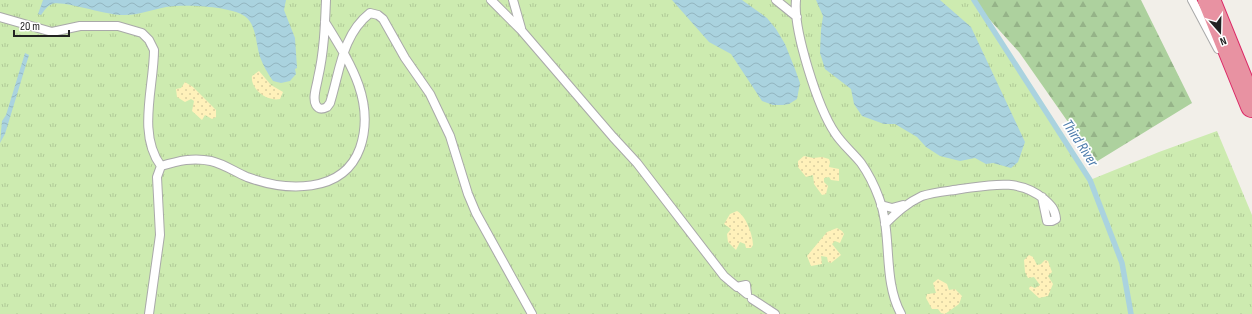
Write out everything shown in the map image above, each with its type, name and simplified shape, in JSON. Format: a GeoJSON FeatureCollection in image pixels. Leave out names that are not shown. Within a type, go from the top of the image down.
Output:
{"type":"FeatureCollection","features":[{"type":"Feature","properties":{"kind":"highway"},"geometry":{"type":"LineString","coordinates":[[1209,0],[1252,106]]}},
{"type":"Feature","properties":{"kind":"lane"},"geometry":{"type":"LineString","coordinates":[[326,0],[322,60],[315,99],[316,104],[319,108],[327,107],[330,103],[349,37],[363,18],[370,13],[378,15],[383,19],[405,58],[430,94],[450,136],[468,194],[476,213],[532,314]]}},
{"type":"Feature","properties":{"kind":"lane"},"geometry":{"type":"LineString","coordinates":[[491,0],[521,30],[608,132],[638,163],[724,276],[737,287],[746,285],[747,294],[741,289]]}},
{"type":"Feature","properties":{"kind":"lane"},"geometry":{"type":"LineString","coordinates":[[513,0],[521,30]]}},
{"type":"Feature","properties":{"kind":"lane"},"geometry":{"type":"LineString","coordinates":[[776,0],[797,17]]}},
{"type":"Feature","properties":{"kind":"lane"},"geometry":{"type":"LineString","coordinates":[[796,0],[797,17],[812,79],[828,123],[836,135],[861,164],[881,205],[885,224],[893,288],[901,314]]}},
{"type":"Feature","properties":{"kind":"lane"},"geometry":{"type":"LineString","coordinates":[[1192,0],[1252,113]]}},
{"type":"Feature","properties":{"kind":"lane"},"geometry":{"type":"LineString","coordinates":[[0,17],[52,32],[80,26],[99,25],[118,26],[142,33],[149,40],[154,50],[150,143],[156,159],[161,166]]}},
{"type":"Feature","properties":{"kind":"lane"},"geometry":{"type":"LineString","coordinates":[[161,166],[193,158],[212,161],[248,177],[294,188],[312,187],[339,175],[352,163],[359,150],[364,135],[364,117],[360,84],[344,53],[325,22]]}},
{"type":"Feature","properties":{"kind":"lane"},"geometry":{"type":"LineString","coordinates":[[149,314],[160,235],[157,177],[161,166]]}},
{"type":"Feature","properties":{"kind":"lane"},"geometry":{"type":"LineString","coordinates":[[881,205],[892,208],[924,196],[1000,184],[1014,184],[1025,187],[1042,197]]}},
{"type":"Feature","properties":{"kind":"lane"},"geometry":{"type":"LineString","coordinates":[[885,224],[906,204]]}},
{"type":"Feature","properties":{"kind":"lane"},"geometry":{"type":"LineString","coordinates":[[752,299],[775,314]]}},
{"type":"Feature","properties":{"kind":"green space"},"geometry":{"type":"Polygon","coordinates":[[[0,0],[974,0],[1090,180],[1159,152],[1217,131],[1252,215],[1252,314],[0,314],[0,0]]]}},
{"type":"Feature","properties":{"kind":"green space"},"geometry":{"type":"Polygon","coordinates":[[[972,0],[1141,0],[1192,103],[1096,162],[1019,52],[972,0]]]}},
{"type":"Feature","properties":{"kind":"sand"},"geometry":{"type":"Polygon","coordinates":[[[259,71],[271,85],[283,92],[280,99],[270,98],[260,94],[254,86],[252,76],[259,71]]]}},
{"type":"Feature","properties":{"kind":"sand"},"geometry":{"type":"Polygon","coordinates":[[[185,82],[193,87],[216,110],[216,117],[212,119],[205,115],[202,120],[192,111],[194,101],[191,99],[185,102],[177,97],[176,89],[181,88],[185,82]]]}},
{"type":"Feature","properties":{"kind":"sand"},"geometry":{"type":"Polygon","coordinates":[[[804,156],[829,159],[829,167],[839,169],[839,181],[831,180],[829,177],[824,178],[824,182],[828,186],[826,194],[822,195],[814,184],[813,175],[806,177],[798,167],[798,161],[804,156]]]}},
{"type":"Feature","properties":{"kind":"sand"},"geometry":{"type":"Polygon","coordinates":[[[737,211],[746,221],[750,231],[753,241],[751,248],[746,248],[745,244],[740,242],[736,250],[728,242],[727,234],[731,229],[724,224],[730,214],[737,211]]]}},
{"type":"Feature","properties":{"kind":"sand"},"geometry":{"type":"Polygon","coordinates":[[[837,228],[844,234],[840,243],[835,241],[832,244],[841,255],[831,263],[828,262],[827,257],[821,256],[822,264],[811,266],[807,256],[827,232],[837,228]]]}},
{"type":"Feature","properties":{"kind":"sand"},"geometry":{"type":"Polygon","coordinates":[[[1029,255],[1033,257],[1037,265],[1041,264],[1045,260],[1048,261],[1052,272],[1048,276],[1053,284],[1048,296],[1039,298],[1029,289],[1030,286],[1035,288],[1040,285],[1034,277],[1028,278],[1025,272],[1024,260],[1029,255]]]}},
{"type":"Feature","properties":{"kind":"sand"},"geometry":{"type":"Polygon","coordinates":[[[938,279],[947,284],[949,290],[955,289],[962,296],[959,304],[945,314],[941,313],[938,309],[932,309],[926,298],[927,294],[936,293],[933,283],[938,279]]]}},
{"type":"Feature","properties":{"kind":"water"},"geometry":{"type":"Polygon","coordinates":[[[43,0],[286,0],[284,10],[295,38],[296,74],[290,81],[281,83],[273,81],[260,57],[253,27],[246,17],[234,11],[204,6],[173,6],[133,15],[121,15],[57,3],[49,6],[41,15],[38,14],[43,0]]]}},
{"type":"Feature","properties":{"kind":"water"},"geometry":{"type":"Polygon","coordinates":[[[672,0],[742,0],[767,18],[785,44],[795,69],[800,83],[797,99],[789,104],[783,105],[773,105],[762,101],[731,54],[709,42],[672,0]]]}},
{"type":"Feature","properties":{"kind":"water"},"geometry":{"type":"Polygon","coordinates":[[[816,0],[940,0],[971,27],[1025,142],[1018,162],[1011,168],[993,163],[986,164],[975,158],[960,161],[940,156],[926,147],[917,137],[895,124],[884,124],[862,116],[854,104],[851,89],[825,69],[820,53],[823,16],[816,0]]]}},
{"type":"Feature","properties":{"kind":"water"},"geometry":{"type":"Polygon","coordinates":[[[25,53],[29,55],[5,134],[0,143],[2,121],[6,115],[25,53]]]}},
{"type":"Feature","properties":{"kind":"waterway","name":"Third River"},"geometry":{"type":"LineString","coordinates":[[974,0],[1090,180],[1122,263],[1131,314]]}}]}
